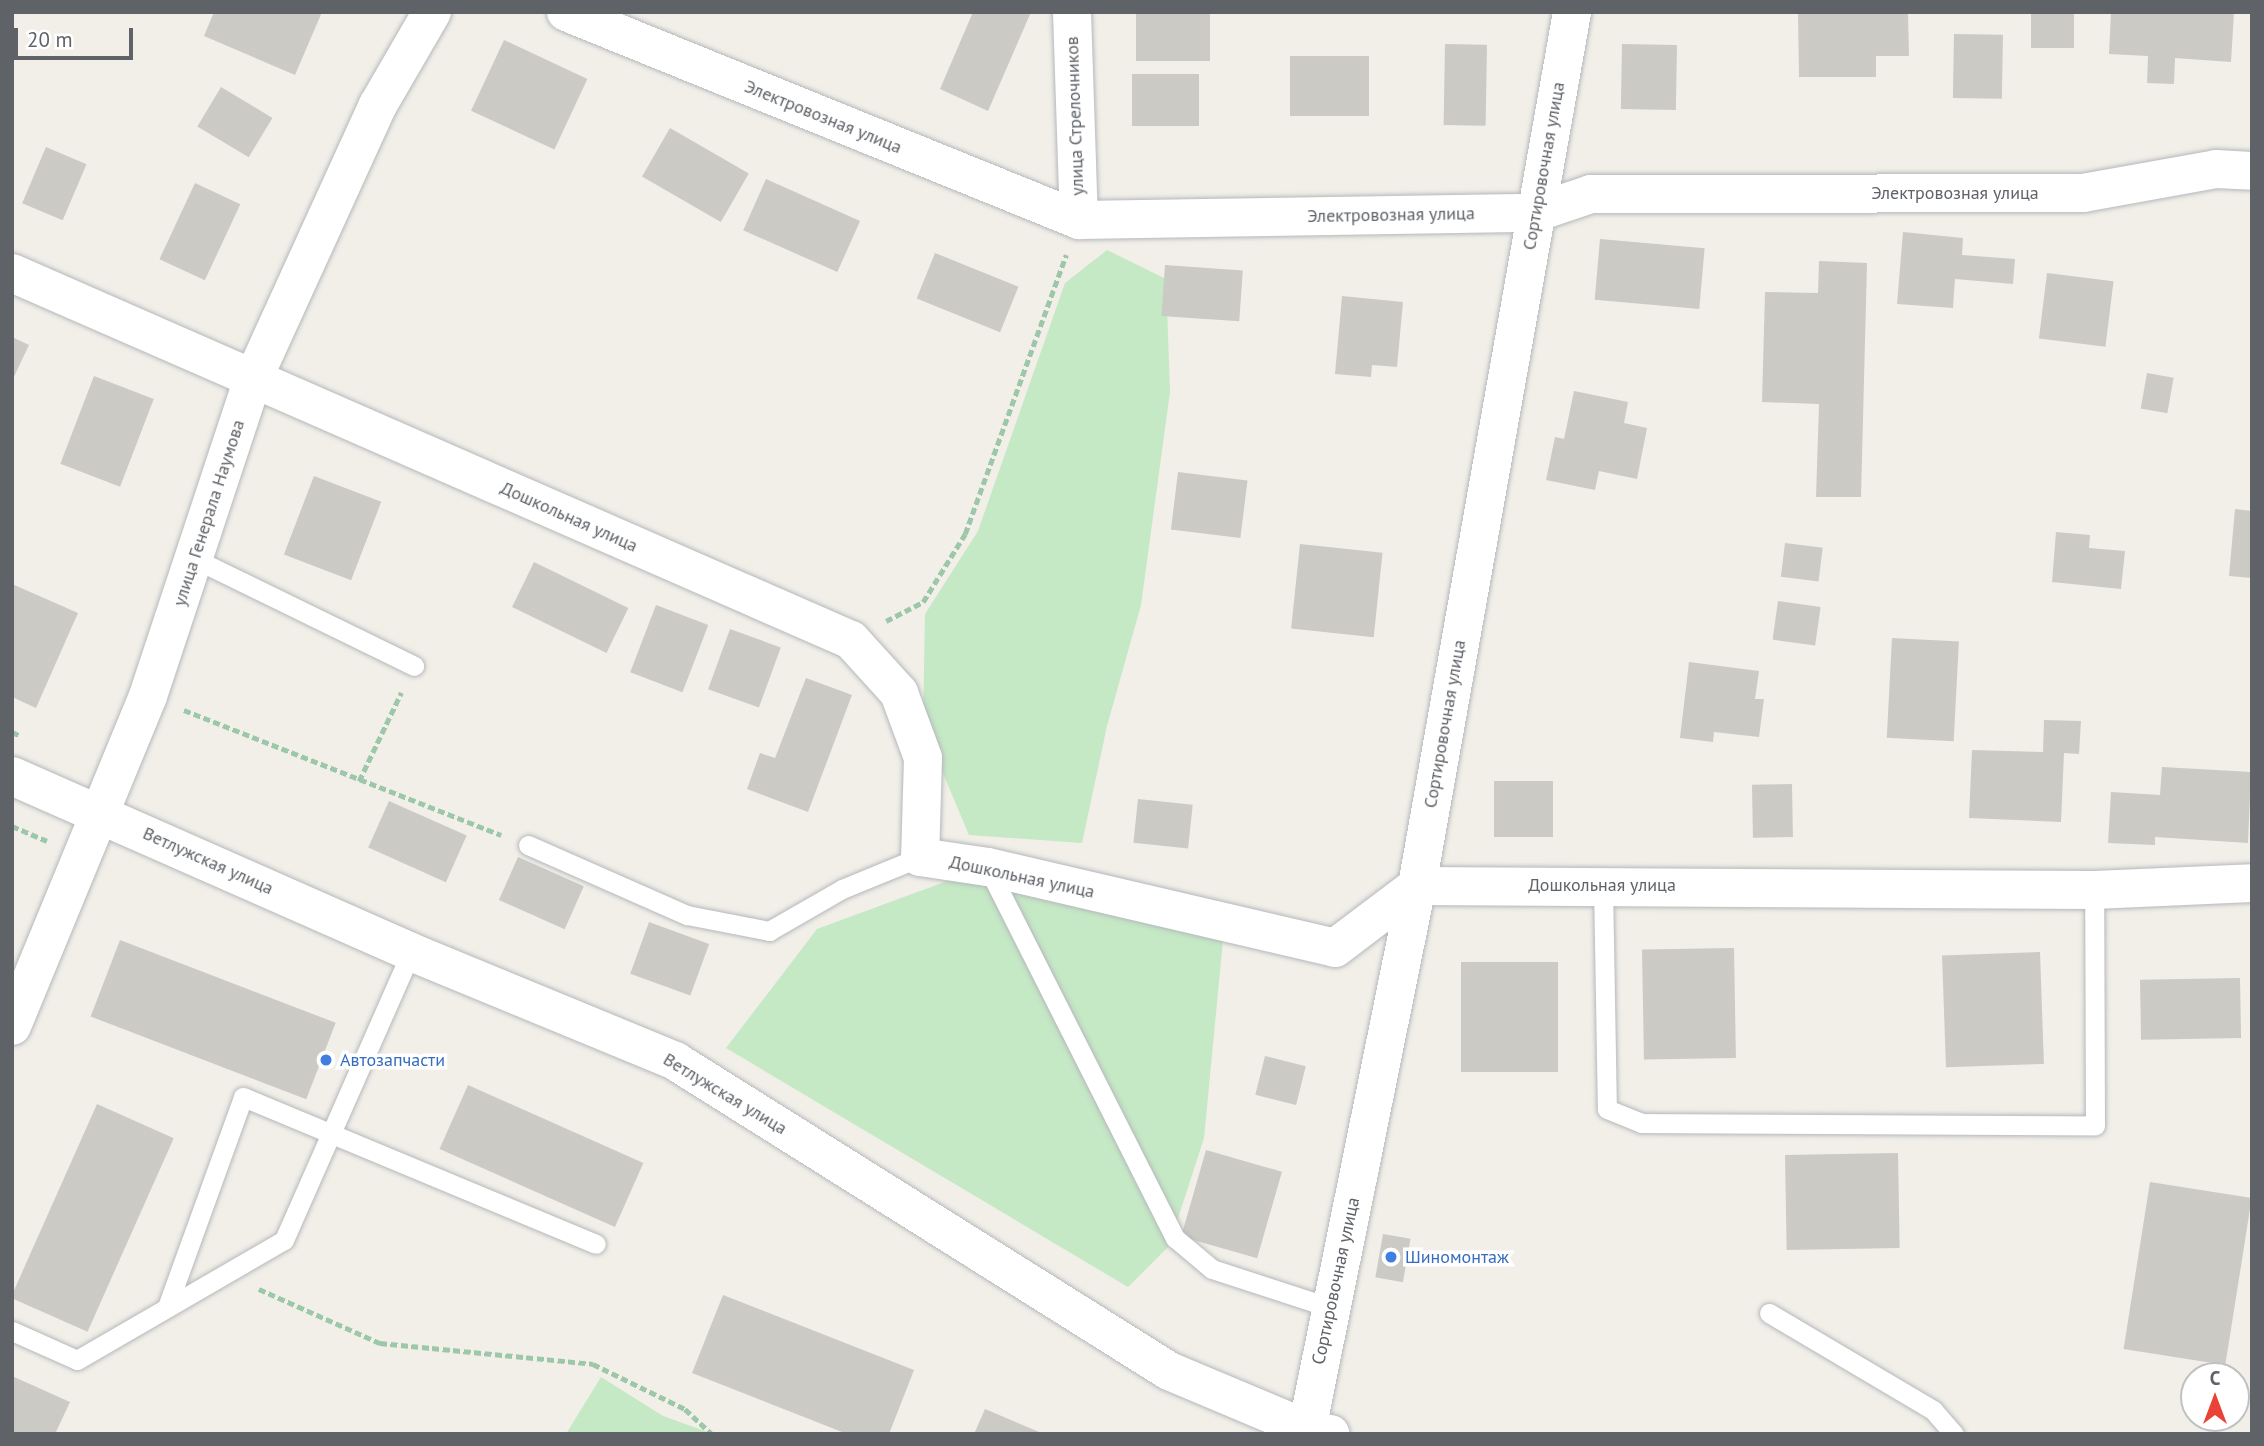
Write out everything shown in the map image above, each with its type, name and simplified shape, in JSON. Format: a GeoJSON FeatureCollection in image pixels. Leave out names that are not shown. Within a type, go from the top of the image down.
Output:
{"type":"FeatureCollection","features":[{"type":"Feature","properties":{"kind":"street","name":"улица Генерала Наумова"},"geometry":{"type":"LineString","coordinates":[[12,1026],[148,696],[253,379],[378,104],[432,12]]}},
{"type":"Feature","properties":{"kind":"street","name":"Электровозная улица"},"geometry":{"type":"LineString","coordinates":[[566,12],[1079,220],[1535,213],[1591,194],[2083,193],[2216,169],[2252,171]]}},
{"type":"Feature","properties":{"kind":"street","name":"улица Стрелочников"},"geometry":{"type":"LineString","coordinates":[[1072,12],[1079,220]]}},
{"type":"Feature","properties":{"kind":"street","name":"Сортировочная улица"},"geometry":{"type":"LineString","coordinates":[[1315,1432],[1331,1308],[1417,886],[1572,12]]}},
{"type":"Feature","properties":{"kind":"street","name":"Дошкольная улица"},"geometry":{"type":"LineString","coordinates":[[12,273],[852,640],[899,693],[923,758],[920,857],[988,867],[1335,948],[1417,886],[1603,884],[2094,890],[2252,883]]}},
{"type":"Feature","properties":{"kind":"street","name":"Ветлужская улица"},"geometry":{"type":"LineString","coordinates":[[12,776],[411,952],[675,1061],[1169,1371],[1315,1432]]}},
{"type":"Feature","properties":{"kind":"lane"},"geometry":{"type":"LineString","coordinates":[[193,558],[414,666]]}},
{"type":"Feature","properties":{"kind":"lane"},"geometry":{"type":"LineString","coordinates":[[528,845],[687,915],[769,931],[842,889],[920,857]]}},
{"type":"Feature","properties":{"kind":"lane"},"geometry":{"type":"LineString","coordinates":[[988,867],[1175,1238],[1212,1269],[1331,1308]]}},
{"type":"Feature","properties":{"kind":"lane"},"geometry":{"type":"LineString","coordinates":[[1603,884],[1607,1109],[1642,1123],[2095,1125],[2094,890]]}},
{"type":"Feature","properties":{"kind":"lane"},"geometry":{"type":"LineString","coordinates":[[12,1331],[77,1360],[284,1240],[411,952]]}},
{"type":"Feature","properties":{"kind":"lane"},"geometry":{"type":"LineString","coordinates":[[167,1307],[243,1097],[332,1131],[596,1244]]}},
{"type":"Feature","properties":{"kind":"lane"},"geometry":{"type":"LineString","coordinates":[[1769,1313],[1933,1410],[1954,1434]]}},
{"type":"Feature","properties":{"kind":"path"},"geometry":{"type":"LineString","coordinates":[[852,640],[923,602],[965,534],[1079,220]]}},
{"type":"Feature","properties":{"kind":"path"},"geometry":{"type":"LineString","coordinates":[[359,781],[414,666]]}},
{"type":"Feature","properties":{"kind":"path"},"geometry":{"type":"LineString","coordinates":[[148,696],[359,781],[528,845]]}},
{"type":"Feature","properties":{"kind":"path"},"geometry":{"type":"LineString","coordinates":[[12,826],[50,842]]}},
{"type":"Feature","properties":{"kind":"path"},"geometry":{"type":"LineString","coordinates":[[225,1274],[380,1343],[593,1364],[685,1409],[712,1434]]}},
{"type":"Feature","properties":{"kind":"green space"},"geometry":{"type":"Polygon","coordinates":[[[1107,250],[1166,279],[1170,392],[1141,605],[1107,726],[1082,843],[969,835],[923,726],[925,614],[978,531],[1065,283],[1107,250]]]}},
{"type":"Feature","properties":{"kind":"green space"},"geometry":{"type":"Polygon","coordinates":[[[969,873],[1225,919],[1204,1138],[1169,1246],[1128,1287],[726,1048],[817,929],[969,873]]]}},
{"type":"Feature","properties":{"kind":"green space"},"geometry":{"type":"Polygon","coordinates":[[[601,1377],[663,1416],[713,1434],[566,1434],[601,1377]]]}},
{"type":"Feature","properties":{"kind":"building"},"geometry":{"type":"Polygon","coordinates":[[[214,12],[322,12],[295,75],[204,36],[214,12]]]}},
{"type":"Feature","properties":{"kind":"building"},"geometry":{"type":"Polygon","coordinates":[[[973,12],[1031,12],[988,111],[940,89],[973,12]]]}},
{"type":"Feature","properties":{"kind":"building"},"geometry":{"type":"Polygon","coordinates":[[[1136,12],[1210,12],[1210,61],[1136,61],[1136,12]]]}},
{"type":"Feature","properties":{"kind":"building"},"geometry":{"type":"Polygon","coordinates":[[[1798,12],[1908,12],[1909,56],[1876,56],[1876,77],[1799,77],[1798,12]]]}},
{"type":"Feature","properties":{"kind":"building"},"geometry":{"type":"Polygon","coordinates":[[[2031,12],[2074,12],[2074,48],[2031,48],[2031,12]]]}},
{"type":"Feature","properties":{"kind":"building"},"geometry":{"type":"Polygon","coordinates":[[[2111,12],[2234,12],[2231,62],[2175,58],[2174,84],[2147,83],[2148,56],[2109,54],[2111,12]]]}},
{"type":"Feature","properties":{"kind":"building"},"geometry":{"type":"Polygon","coordinates":[[[1954,34],[2003,35],[2002,99],[1953,98],[1954,34]]]}},
{"type":"Feature","properties":{"kind":"building"},"geometry":{"type":"Polygon","coordinates":[[[504,40],[587,79],[554,150],[471,111],[504,40]]]}},
{"type":"Feature","properties":{"kind":"building"},"geometry":{"type":"Polygon","coordinates":[[[1445,44],[1487,45],[1486,126],[1444,125],[1445,44]]]}},
{"type":"Feature","properties":{"kind":"building"},"geometry":{"type":"Polygon","coordinates":[[[1622,44],[1677,45],[1676,110],[1621,109],[1622,44]]]}},
{"type":"Feature","properties":{"kind":"building"},"geometry":{"type":"Polygon","coordinates":[[[1290,56],[1369,56],[1369,116],[1290,116],[1290,56]]]}},
{"type":"Feature","properties":{"kind":"building"},"geometry":{"type":"Polygon","coordinates":[[[1132,74],[1199,74],[1199,126],[1132,126],[1132,74]]]}},
{"type":"Feature","properties":{"kind":"building"},"geometry":{"type":"Polygon","coordinates":[[[221,87],[272,118],[249,157],[197,126],[221,87]]]}},
{"type":"Feature","properties":{"kind":"building"},"geometry":{"type":"Polygon","coordinates":[[[670,128],[749,174],[721,222],[642,176],[670,128]]]}},
{"type":"Feature","properties":{"kind":"building"},"geometry":{"type":"Polygon","coordinates":[[[46,147],[87,164],[63,220],[22,203],[46,147]]]}},
{"type":"Feature","properties":{"kind":"building"},"geometry":{"type":"Polygon","coordinates":[[[766,179],[860,221],[837,272],[743,230],[766,179]]]}},
{"type":"Feature","properties":{"kind":"building"},"geometry":{"type":"Polygon","coordinates":[[[195,183],[240,204],[205,280],[160,259],[195,183]]]}},
{"type":"Feature","properties":{"kind":"building"},"geometry":{"type":"Polygon","coordinates":[[[1903,232],[1963,238],[1962,255],[2015,259],[2013,284],[1955,279],[1953,308],[1897,304],[1903,232]]]}},
{"type":"Feature","properties":{"kind":"building"},"geometry":{"type":"Polygon","coordinates":[[[1600,239],[1705,248],[1699,309],[1595,300],[1600,239]]]}},
{"type":"Feature","properties":{"kind":"building"},"geometry":{"type":"Polygon","coordinates":[[[935,253],[1018,287],[1000,332],[917,298],[935,253]]]}},
{"type":"Feature","properties":{"kind":"building"},"geometry":{"type":"Polygon","coordinates":[[[1819,261],[1867,263],[1861,497],[1816,497],[1819,404],[1762,402],[1765,292],[1818,293],[1819,261]]]}},
{"type":"Feature","properties":{"kind":"building"},"geometry":{"type":"Polygon","coordinates":[[[1165,265],[1243,270],[1239,321],[1161,316],[1165,265]]]}},
{"type":"Feature","properties":{"kind":"building"},"geometry":{"type":"Polygon","coordinates":[[[2047,273],[2114,281],[2105,347],[2039,339],[2047,273]]]}},
{"type":"Feature","properties":{"kind":"building"},"geometry":{"type":"Polygon","coordinates":[[[1342,296],[1403,302],[1397,367],[1372,365],[1371,377],[1335,374],[1342,296]]]}},
{"type":"Feature","properties":{"kind":"building"},"geometry":{"type":"Polygon","coordinates":[[[12,337],[29,345],[12,381],[12,337]]]}},
{"type":"Feature","properties":{"kind":"building"},"geometry":{"type":"Polygon","coordinates":[[[2147,373],[2174,378],[2167,413],[2141,408],[2147,373]]]}},
{"type":"Feature","properties":{"kind":"building"},"geometry":{"type":"Polygon","coordinates":[[[94,376],[154,399],[120,487],[60,464],[94,376]]]}},
{"type":"Feature","properties":{"kind":"building"},"geometry":{"type":"Polygon","coordinates":[[[1574,391],[1628,402],[1624,423],[1647,428],[1637,479],[1599,471],[1595,490],[1546,480],[1555,437],[1564,439],[1574,391]]]}},
{"type":"Feature","properties":{"kind":"building"},"geometry":{"type":"Polygon","coordinates":[[[1178,472],[1247,481],[1240,538],[1171,530],[1178,472]]]}},
{"type":"Feature","properties":{"kind":"building"},"geometry":{"type":"Polygon","coordinates":[[[314,476],[381,502],[351,580],[284,554],[314,476]]]}},
{"type":"Feature","properties":{"kind":"building"},"geometry":{"type":"Polygon","coordinates":[[[2235,509],[2252,511],[2252,578],[2229,576],[2235,509]]]}},
{"type":"Feature","properties":{"kind":"building"},"geometry":{"type":"Polygon","coordinates":[[[2056,532],[2090,535],[2089,548],[2125,551],[2121,589],[2052,582],[2056,532]]]}},
{"type":"Feature","properties":{"kind":"building"},"geometry":{"type":"Polygon","coordinates":[[[1785,543],[1823,548],[1819,581],[1781,577],[1785,543]]]}},
{"type":"Feature","properties":{"kind":"building"},"geometry":{"type":"Polygon","coordinates":[[[1300,544],[1383,553],[1374,637],[1291,629],[1300,544]]]}},
{"type":"Feature","properties":{"kind":"building"},"geometry":{"type":"Polygon","coordinates":[[[534,562],[628,608],[606,653],[512,607],[534,562]]]}},
{"type":"Feature","properties":{"kind":"building"},"geometry":{"type":"Polygon","coordinates":[[[12,584],[78,613],[36,708],[12,697],[12,584]]]}},
{"type":"Feature","properties":{"kind":"building"},"geometry":{"type":"Polygon","coordinates":[[[1778,601],[1821,607],[1815,646],[1773,640],[1778,601]]]}},
{"type":"Feature","properties":{"kind":"building"},"geometry":{"type":"Polygon","coordinates":[[[656,605],[708,625],[682,692],[630,672],[656,605]]]}},
{"type":"Feature","properties":{"kind":"building"},"geometry":{"type":"Polygon","coordinates":[[[730,629],[781,647],[759,708],[708,689],[730,629]]]}},
{"type":"Feature","properties":{"kind":"building"},"geometry":{"type":"Polygon","coordinates":[[[1892,638],[1959,642],[1954,741],[1887,738],[1892,638]]]}},
{"type":"Feature","properties":{"kind":"building"},"geometry":{"type":"Polygon","coordinates":[[[1689,662],[1759,671],[1755,699],[1764,699],[1759,737],[1714,732],[1713,742],[1680,738],[1689,662]]]}},
{"type":"Feature","properties":{"kind":"building"},"geometry":{"type":"Polygon","coordinates":[[[806,678],[852,695],[808,812],[747,789],[760,753],[775,758],[806,678]]]}},
{"type":"Feature","properties":{"kind":"building"},"geometry":{"type":"Polygon","coordinates":[[[2044,720],[2081,721],[2079,754],[2064,753],[2061,822],[1969,818],[1972,750],[2043,752],[2044,720]]]}},
{"type":"Feature","properties":{"kind":"building"},"geometry":{"type":"Polygon","coordinates":[[[2162,767],[2251,772],[2248,843],[2155,837],[2155,845],[2108,843],[2111,792],[2160,795],[2162,767]]]}},
{"type":"Feature","properties":{"kind":"building"},"geometry":{"type":"Polygon","coordinates":[[[1494,781],[1553,781],[1553,837],[1494,837],[1494,781]]]}},
{"type":"Feature","properties":{"kind":"building"},"geometry":{"type":"Polygon","coordinates":[[[1792,784],[1793,837],[1753,838],[1752,785],[1792,784]]]}},
{"type":"Feature","properties":{"kind":"building"},"geometry":{"type":"Polygon","coordinates":[[[1138,799],[1193,805],[1188,849],[1133,843],[1138,799]]]}},
{"type":"Feature","properties":{"kind":"building"},"geometry":{"type":"Polygon","coordinates":[[[389,801],[467,836],[446,882],[368,848],[389,801]]]}},
{"type":"Feature","properties":{"kind":"building"},"geometry":{"type":"Polygon","coordinates":[[[518,857],[584,886],[565,929],[499,900],[518,857]]]}},
{"type":"Feature","properties":{"kind":"building"},"geometry":{"type":"Polygon","coordinates":[[[649,922],[709,944],[690,996],[630,974],[649,922]]]}},
{"type":"Feature","properties":{"kind":"building"},"geometry":{"type":"Polygon","coordinates":[[[120,940],[336,1023],[306,1099],[91,1017],[120,940]]]}},
{"type":"Feature","properties":{"kind":"building"},"geometry":{"type":"Polygon","coordinates":[[[1734,948],[1736,1058],[1644,1060],[1642,950],[1734,948]]]}},
{"type":"Feature","properties":{"kind":"building"},"geometry":{"type":"Polygon","coordinates":[[[2040,952],[2044,1064],[1946,1067],[1942,955],[2040,952]]]}},
{"type":"Feature","properties":{"kind":"building"},"geometry":{"type":"Polygon","coordinates":[[[1461,962],[1558,962],[1558,1072],[1461,1072],[1461,962]]]}},
{"type":"Feature","properties":{"kind":"building"},"geometry":{"type":"Polygon","coordinates":[[[2240,978],[2241,1038],[2141,1040],[2140,980],[2240,978]]]}},
{"type":"Feature","properties":{"kind":"building"},"geometry":{"type":"Polygon","coordinates":[[[1265,1056],[1306,1066],[1296,1105],[1255,1095],[1265,1056]]]}},
{"type":"Feature","properties":{"kind":"building"},"geometry":{"type":"Polygon","coordinates":[[[468,1085],[643,1163],[615,1227],[440,1149],[468,1085]]]}},
{"type":"Feature","properties":{"kind":"building"},"geometry":{"type":"Polygon","coordinates":[[[97,1104],[174,1138],[88,1332],[12,1298],[12,1295],[97,1104]]]}},
{"type":"Feature","properties":{"kind":"building"},"geometry":{"type":"Polygon","coordinates":[[[1206,1150],[1282,1172],[1257,1258],[1181,1237],[1206,1150]]]}},
{"type":"Feature","properties":{"kind":"building"},"geometry":{"type":"Polygon","coordinates":[[[1898,1153],[1900,1248],[1787,1250],[1785,1155],[1898,1153]]]}},
{"type":"Feature","properties":{"kind":"building"},"geometry":{"type":"Polygon","coordinates":[[[2150,1182],[2252,1198],[2226,1362],[2206,1362],[2124,1349],[2150,1182]]]}},
{"type":"Feature","properties":{"kind":"building"},"geometry":{"type":"Polygon","coordinates":[[[1383,1234],[1411,1239],[1403,1282],[1375,1277],[1383,1234]]]}},
{"type":"Feature","properties":{"kind":"building"},"geometry":{"type":"Polygon","coordinates":[[[723,1295],[914,1370],[889,1434],[847,1434],[692,1373],[723,1295]]]}},
{"type":"Feature","properties":{"kind":"building"},"geometry":{"type":"Polygon","coordinates":[[[12,1376],[70,1402],[55,1434],[12,1434],[12,1376]]]}},
{"type":"Feature","properties":{"kind":"building"},"geometry":{"type":"Polygon","coordinates":[[[985,1409],[1044,1434],[974,1434],[985,1409]]]}},
{"type":"Feature","properties":{"kind":"place","name":"Автозапчасти"},"geometry":{"type":"Point","coordinates":[326,1060]}},
{"type":"Feature","properties":{"kind":"place","name":"Шиномонтаж"},"geometry":{"type":"Point","coordinates":[1391,1257]}}]}
